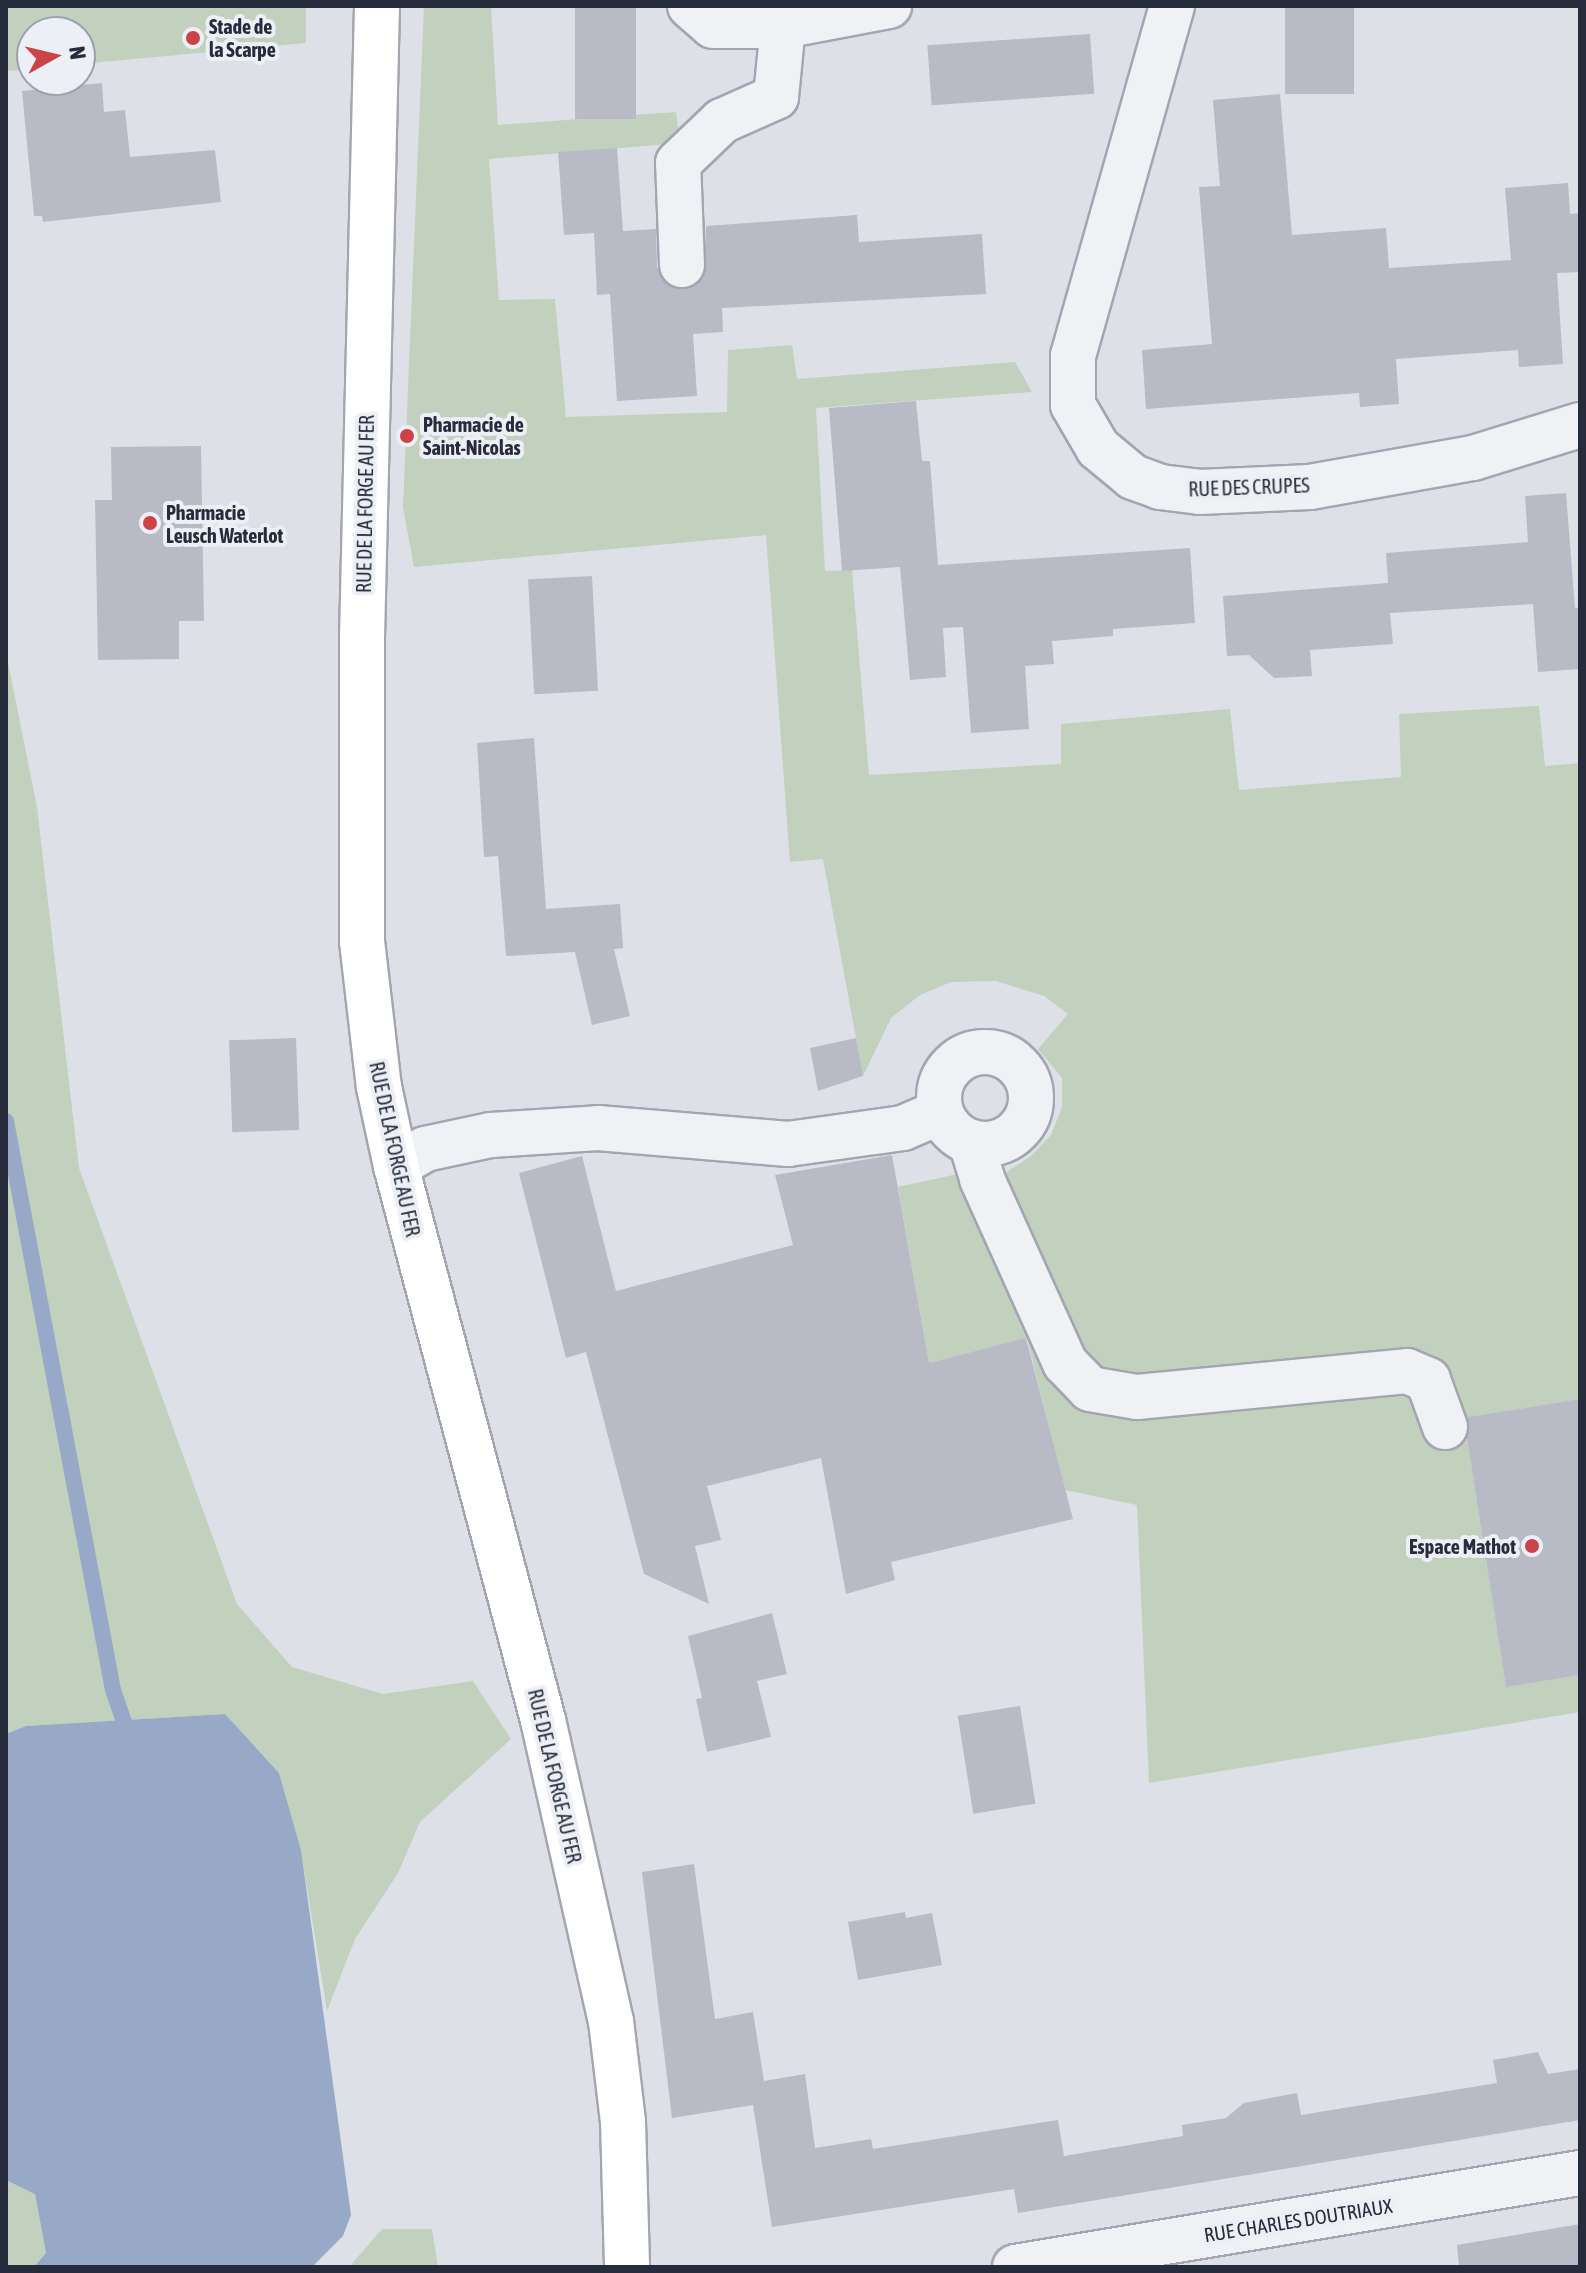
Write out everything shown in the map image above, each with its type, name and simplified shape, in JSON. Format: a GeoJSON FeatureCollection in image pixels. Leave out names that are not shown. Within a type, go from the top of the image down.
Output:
{"type":"FeatureCollection","features":[{"type":"Feature","properties":{"kind":"main road","name":"RUE DE LA FORGE AU FER"},"geometry":{"type":"LineString","coordinates":[[377,6],[362,636],[362,941],[379,1087],[396,1166],[543,1720],[611,2021],[623,2122],[627,2267]]}},
{"type":"Feature","properties":{"kind":"street"},"geometry":{"type":"LineString","coordinates":[[690,6],[713,26],[783,26],[889,6]]}},
{"type":"Feature","properties":{"kind":"street","name":"RUE DES CRUPES"},"geometry":{"type":"LineString","coordinates":[[1172,6],[1073,356],[1073,405],[1098,448],[1133,477],[1160,487],[1200,492],[1310,487],[1473,458],[1580,425]]}},
{"type":"Feature","properties":{"kind":"street"},"geometry":{"type":"LineString","coordinates":[[682,265],[678,163],[722,121],[776,97],[783,26]]}},
{"type":"Feature","properties":{"kind":"street"},"geometry":{"type":"LineString","coordinates":[[396,1166],[425,1149],[491,1135],[598,1128],[788,1144],[903,1128],[956,1127],[1065,1363],[1090,1389],[1137,1397],[1407,1371],[1428,1380],[1445,1427]]}},
{"type":"Feature","properties":{"kind":"street","name":"RUE CHARLES DOUTRIAUX"},"geometry":{"type":"LineString","coordinates":[[1015,2267],[1580,2173]]}},
{"type":"Feature","properties":{"kind":"green space","name":"Stade de la Scarpe"},"geometry":{"type":"Polygon","coordinates":[[[6,6],[306,6],[306,43],[96,63],[96,16],[16,16],[16,70],[6,71],[6,6]]]}},
{"type":"Feature","properties":{"kind":"green space"},"geometry":{"type":"Polygon","coordinates":[[[424,6],[491,6],[498,125],[676,112],[680,143],[489,159],[499,300],[555,299],[566,417],[727,412],[728,350],[792,345],[797,379],[1015,362],[1032,392],[816,408],[825,571],[852,570],[869,775],[1061,764],[1061,724],[1230,709],[1239,790],[1401,777],[1399,714],[1539,706],[1545,766],[1580,763],[1580,1399],[1464,1418],[1506,1686],[1580,1675],[1580,1712],[1149,1783],[1137,1505],[1065,1490],[1027,1338],[929,1363],[898,1187],[953,1175],[999,1177],[1031,1156],[1051,1135],[1062,1107],[1062,1078],[1038,1049],[1068,1014],[1044,996],[996,981],[951,982],[920,995],[891,1018],[863,1076],[823,859],[790,862],[766,535],[414,567],[403,507],[424,6]]]}},
{"type":"Feature","properties":{"kind":"green space"},"geometry":{"type":"Polygon","coordinates":[[[6,652],[37,807],[79,1168],[237,1604],[292,1667],[383,1694],[473,1681],[511,1739],[420,1822],[398,1873],[355,1939],[327,2011],[301,1851],[279,1774],[225,1714],[26,1726],[6,1734],[6,652]]]}},
{"type":"Feature","properties":{"kind":"green space"},"geometry":{"type":"Polygon","coordinates":[[[6,2180],[35,2193],[46,2253],[34,2267],[6,2267],[6,2180]]]}},
{"type":"Feature","properties":{"kind":"green space"},"geometry":{"type":"Polygon","coordinates":[[[382,2229],[432,2229],[438,2267],[349,2267],[382,2229]]]}},
{"type":"Feature","properties":{"kind":"water"},"geometry":{"type":"Polygon","coordinates":[[[225,1714],[279,1773],[301,1850],[351,2215],[343,2236],[312,2267],[34,2267],[46,2253],[35,2194],[6,2180],[6,1734],[26,1726],[225,1714]]]}},
{"type":"Feature","properties":{"kind":"building"},"geometry":{"type":"Polygon","coordinates":[[[575,6],[636,6],[636,119],[575,119],[575,6]]]}},
{"type":"Feature","properties":{"kind":"building"},"geometry":{"type":"Polygon","coordinates":[[[1285,6],[1354,6],[1354,94],[1285,94],[1285,6]]]}},
{"type":"Feature","properties":{"kind":"building"},"geometry":{"type":"Polygon","coordinates":[[[1090,34],[1094,94],[932,105],[927,45],[1090,34]]]}},
{"type":"Feature","properties":{"kind":"building"},"geometry":{"type":"Polygon","coordinates":[[[102,83],[104,112],[125,110],[130,157],[215,150],[221,202],[43,222],[42,216],[34,216],[22,96],[96,96],[96,84],[102,83]]]}},
{"type":"Feature","properties":{"kind":"building"},"geometry":{"type":"Polygon","coordinates":[[[1280,94],[1292,235],[1386,228],[1389,268],[1511,260],[1505,188],[1568,183],[1570,214],[1580,213],[1580,272],[1557,273],[1563,364],[1519,367],[1518,350],[1396,359],[1399,404],[1360,407],[1359,393],[1146,409],[1142,350],[1212,344],[1199,187],[1220,186],[1213,100],[1280,94]]]}},
{"type":"Feature","properties":{"kind":"building"},"geometry":{"type":"Polygon","coordinates":[[[617,148],[623,231],[656,229],[657,267],[671,287],[695,286],[704,277],[706,226],[857,215],[859,242],[982,234],[986,294],[722,308],[723,332],[693,334],[697,396],[617,401],[610,294],[597,295],[594,233],[564,235],[558,152],[617,148]]]}},
{"type":"Feature","properties":{"kind":"building"},"geometry":{"type":"Polygon","coordinates":[[[916,401],[922,461],[930,461],[938,565],[1190,548],[1195,623],[1113,629],[1113,636],[1052,641],[1054,664],[1025,666],[1029,729],[971,733],[963,627],[943,628],[946,677],[910,680],[900,567],[842,571],[829,408],[916,401]]]}},
{"type":"Feature","properties":{"kind":"building"},"geometry":{"type":"Polygon","coordinates":[[[201,446],[204,621],[179,621],[179,659],[98,660],[95,500],[112,500],[111,447],[201,446]]]}},
{"type":"Feature","properties":{"kind":"building"},"geometry":{"type":"Polygon","coordinates":[[[1566,493],[1575,608],[1580,608],[1580,669],[1538,672],[1533,604],[1390,613],[1393,644],[1310,650],[1312,676],[1274,678],[1249,655],[1227,656],[1223,596],[1388,583],[1386,553],[1528,542],[1525,496],[1566,493]]]}},
{"type":"Feature","properties":{"kind":"building"},"geometry":{"type":"Polygon","coordinates":[[[592,576],[598,691],[534,694],[528,579],[592,576]]]}},
{"type":"Feature","properties":{"kind":"building"},"geometry":{"type":"Polygon","coordinates":[[[534,738],[546,909],[620,904],[623,948],[614,949],[630,1016],[592,1025],[575,952],[506,956],[498,856],[484,857],[477,743],[534,738]]]}},
{"type":"Feature","properties":{"kind":"building"},"geometry":{"type":"Polygon","coordinates":[[[296,1038],[299,1130],[232,1132],[229,1040],[296,1038]]]}},
{"type":"Feature","properties":{"kind":"building"},"geometry":{"type":"Polygon","coordinates":[[[856,1038],[863,1076],[818,1091],[810,1048],[856,1038]]]}},
{"type":"Feature","properties":{"kind":"building"},"geometry":{"type":"Polygon","coordinates":[[[892,1155],[929,1363],[1026,1338],[1073,1519],[891,1562],[895,1580],[846,1594],[821,1458],[707,1486],[721,1540],[695,1546],[709,1604],[644,1574],[586,1352],[566,1358],[519,1173],[582,1156],[616,1291],[793,1245],[775,1175],[892,1155]]]}},
{"type":"Feature","properties":{"kind":"building","name":"Espace Mathot"},"geometry":{"type":"Polygon","coordinates":[[[1580,1399],[1580,1675],[1506,1687],[1467,1438],[1468,1417],[1580,1399]]]}},
{"type":"Feature","properties":{"kind":"building"},"geometry":{"type":"Polygon","coordinates":[[[772,1613],[787,1674],[757,1681],[771,1737],[707,1752],[696,1699],[702,1698],[688,1636],[772,1613]]]}},
{"type":"Feature","properties":{"kind":"building"},"geometry":{"type":"Polygon","coordinates":[[[1020,1706],[1035,1804],[973,1814],[958,1716],[1020,1706]]]}},
{"type":"Feature","properties":{"kind":"building"},"geometry":{"type":"Polygon","coordinates":[[[694,1864],[715,2019],[753,2012],[764,2081],[805,2074],[815,2148],[871,2139],[873,2149],[1058,2120],[1064,2156],[1183,2136],[1182,2125],[1226,2118],[1244,2103],[1297,2093],[1301,2115],[1497,2083],[1493,2060],[1538,2052],[1548,2074],[1580,2069],[1580,2120],[1018,2213],[1014,2189],[772,2227],[753,2105],[672,2118],[642,1872],[694,1864]]]}},
{"type":"Feature","properties":{"kind":"building"},"geometry":{"type":"Polygon","coordinates":[[[905,1912],[906,1918],[932,1913],[942,1965],[858,1980],[848,1922],[905,1912]]]}},
{"type":"Feature","properties":{"kind":"building"},"geometry":{"type":"Polygon","coordinates":[[[1580,2224],[1580,2267],[1459,2267],[1457,2245],[1580,2224]]]}},
{"type":"Feature","properties":{"kind":"waterway"},"geometry":{"type":"LineString","coordinates":[[6,1121],[113,1690],[130,1739]]}},
{"type":"Feature","properties":{"kind":"place","name":"Stade de la Scarpe"},"geometry":{"type":"Point","coordinates":[193,38]}},
{"type":"Feature","properties":{"kind":"place","name":"Pharmacie de Saint-Nicolas"},"geometry":{"type":"Point","coordinates":[407,436]}},
{"type":"Feature","properties":{"kind":"place","name":"Pharmacie Leusch Waterlot"},"geometry":{"type":"Point","coordinates":[150,523]}},
{"type":"Feature","properties":{"kind":"place","name":"Espace Mathot"},"geometry":{"type":"Point","coordinates":[1532,1546]}}]}
